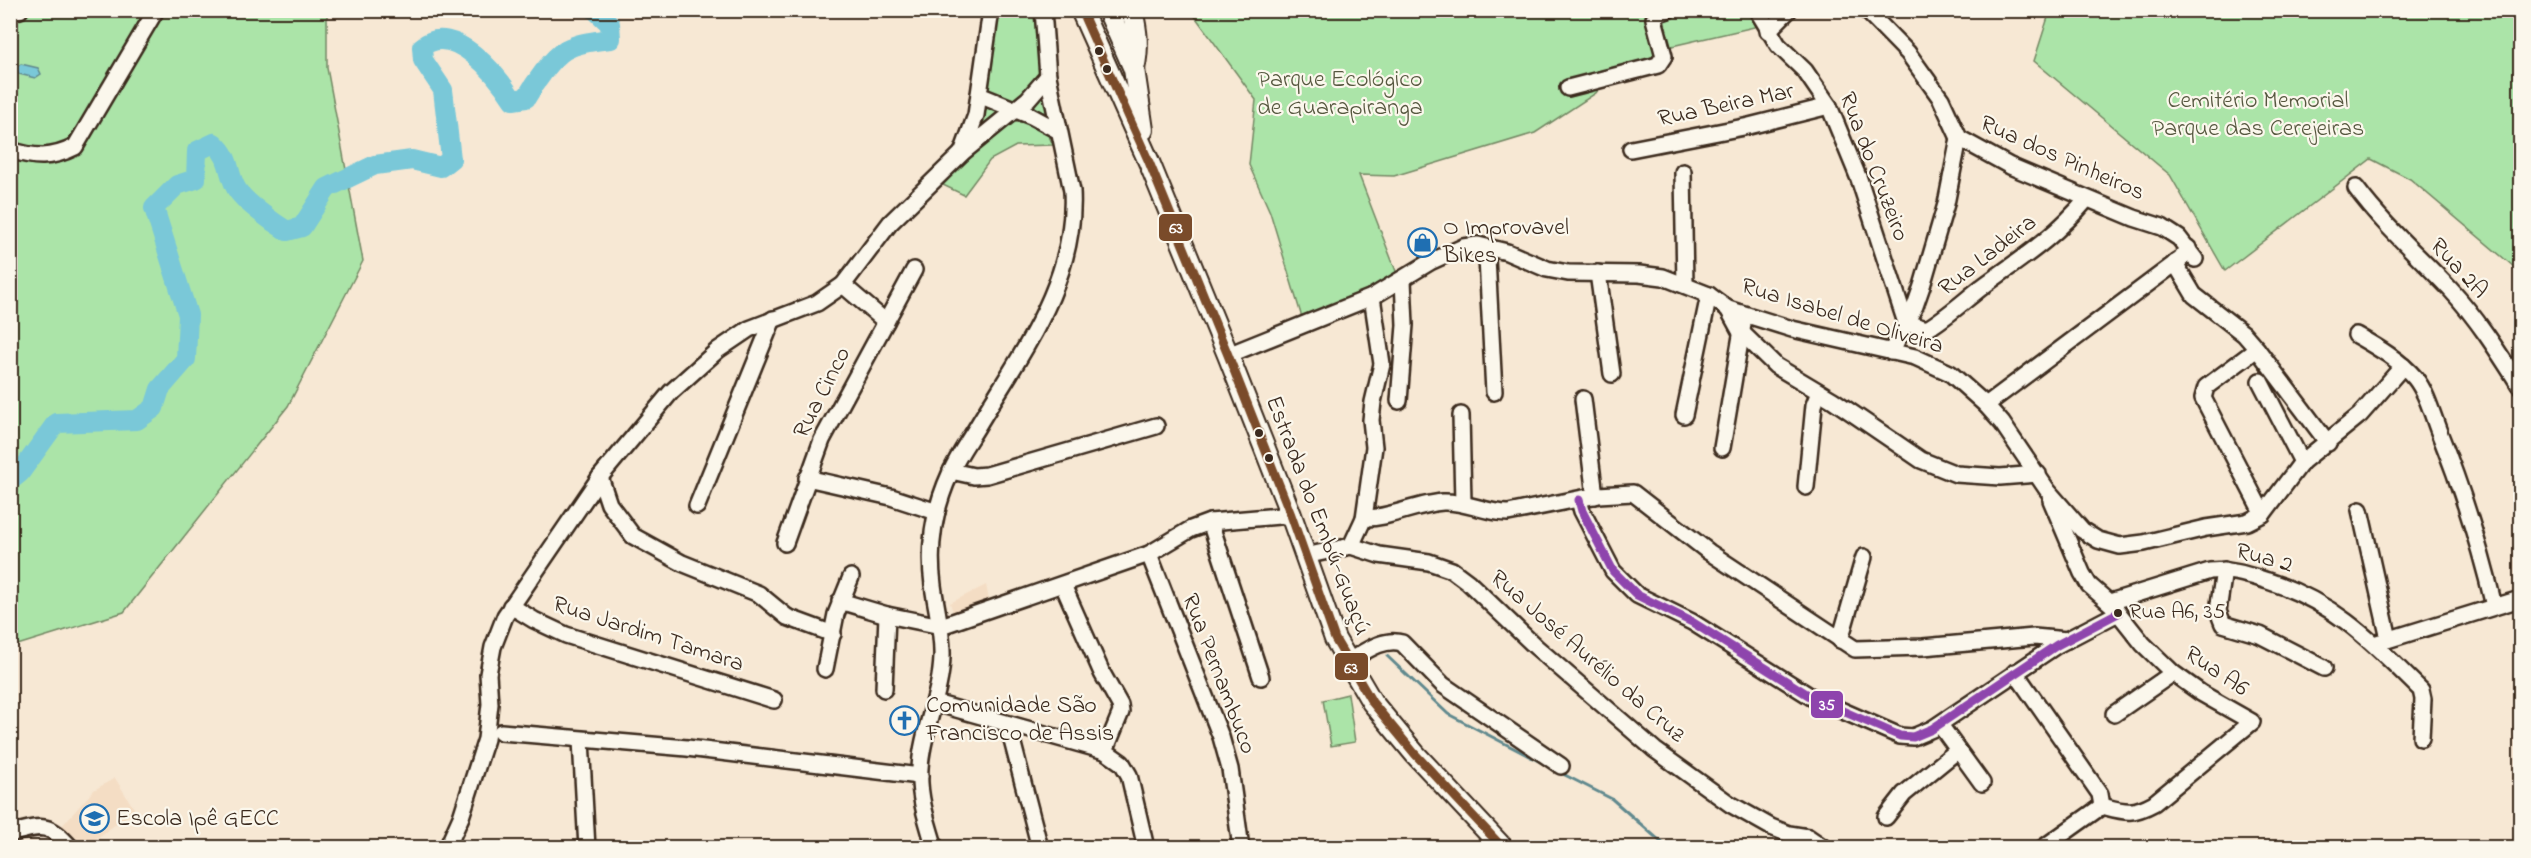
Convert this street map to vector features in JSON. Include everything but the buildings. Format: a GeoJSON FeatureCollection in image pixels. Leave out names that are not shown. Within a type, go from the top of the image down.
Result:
{"type":"FeatureCollection","features":[{"type":"Feature","properties":{"kind":"main road","name":"Estrada do Embú-Guaçú"},"geometry":{"type":"LineString","coordinates":[[1081,10],[1149,162],[1228,355],[1291,515],[1335,639],[1372,702],[1415,754],[1498,846]]}},
{"type":"Feature","properties":{"kind":"main road","name":"Estrada do Embú-Guaçú"},"geometry":{"type":"LineString","coordinates":[[1108,10],[1134,69],[1134,84],[1149,162]]}},
{"type":"Feature","properties":{"kind":"main road"},"geometry":{"type":"LineString","coordinates":[[1132,10],[1138,42],[1134,69]]}},
{"type":"Feature","properties":{"kind":"street"},"geometry":{"type":"LineString","coordinates":[[10,13],[20,10]]}},
{"type":"Feature","properties":{"kind":"street"},"geometry":{"type":"LineString","coordinates":[[10,150],[35,158],[63,153],[75,147],[156,10]]}},
{"type":"Feature","properties":{"kind":"street"},"geometry":{"type":"LineString","coordinates":[[962,153],[976,115],[991,10]]}},
{"type":"Feature","properties":{"kind":"street"},"geometry":{"type":"LineString","coordinates":[[935,848],[923,805],[920,776],[921,755],[941,674],[941,626],[932,564],[932,538],[937,513],[951,471],[1058,285],[1064,266],[1073,208],[1048,76],[1043,10]]}},
{"type":"Feature","properties":{"kind":"street"},"geometry":{"type":"LineString","coordinates":[[1568,88],[1658,65],[1664,56],[1654,19],[1659,13],[1668,10]]}},
{"type":"Feature","properties":{"kind":"street","name":"Rua do Cruzeiro"},"geometry":{"type":"LineString","coordinates":[[1757,10],[1768,32],[1804,71],[1829,106],[1855,170],[1906,323]]}},
{"type":"Feature","properties":{"kind":"street"},"geometry":{"type":"LineString","coordinates":[[1768,32],[1789,10]]}},
{"type":"Feature","properties":{"kind":"street","name":"Rua dos Pinheiros"},"geometry":{"type":"LineString","coordinates":[[1866,10],[1908,53],[1941,99],[1959,138],[2010,166],[2134,218],[2162,227],[2179,238],[2194,295],[2244,334],[2328,443]]}},
{"type":"Feature","properties":{"kind":"street"},"geometry":{"type":"LineString","coordinates":[[447,848],[461,817],[486,739],[490,704],[488,674],[493,647],[505,616],[600,477],[646,420],[690,373],[718,350],[749,329],[817,303],[843,285],[890,223],[962,153],[1016,110],[1048,76]]}},
{"type":"Feature","properties":{"kind":"street"},"geometry":{"type":"LineString","coordinates":[[980,95],[1058,130]]}},
{"type":"Feature","properties":{"kind":"street","name":"Rua Beira Mar"},"geometry":{"type":"LineString","coordinates":[[1631,149],[1749,126],[1829,106]]}},
{"type":"Feature","properties":{"kind":"street"},"geometry":{"type":"LineString","coordinates":[[1891,352],[1922,286],[1946,204],[1959,138]]}},
{"type":"Feature","properties":{"kind":"street"},"geometry":{"type":"LineString","coordinates":[[1683,172],[1685,285]]}},
{"type":"Feature","properties":{"kind":"street","name":"Rua 2A"},"geometry":{"type":"LineString","coordinates":[[2356,188],[2391,231],[2452,291],[2499,353],[2520,386]]}},
{"type":"Feature","properties":{"kind":"street","name":"Rua Ladeira"},"geometry":{"type":"LineString","coordinates":[[1906,323],[1927,329],[1945,318],[1983,286],[2043,244],[2087,199]]}},
{"type":"Feature","properties":{"kind":"street"},"geometry":{"type":"LineString","coordinates":[[1228,355],[1372,297],[1447,253],[1463,247],[1486,252],[1494,392]]}},
{"type":"Feature","properties":{"kind":"street","name":"Rua Isabel de Oliveira"},"geometry":{"type":"LineString","coordinates":[[1486,252],[1568,273],[1663,277],[1708,295],[1728,309],[1746,315],[1792,329],[1927,362],[1950,374],[1986,405],[2002,423],[2048,491],[2089,535],[2120,546],[2247,522],[2263,514]]}},
{"type":"Feature","properties":{"kind":"street"},"geometry":{"type":"LineString","coordinates":[[1986,405],[2185,257]]}},
{"type":"Feature","properties":{"kind":"street","name":"Rua Cinco"},"geometry":{"type":"LineString","coordinates":[[785,543],[822,441],[914,270]]}},
{"type":"Feature","properties":{"kind":"street"},"geometry":{"type":"LineString","coordinates":[[1598,273],[1611,374]]}},
{"type":"Feature","properties":{"kind":"street"},"geometry":{"type":"LineString","coordinates":[[1399,401],[1405,325],[1403,280]]}},
{"type":"Feature","properties":{"kind":"street"},"geometry":{"type":"LineString","coordinates":[[843,285],[886,322]]}},
{"type":"Feature","properties":{"kind":"street"},"geometry":{"type":"LineString","coordinates":[[1684,415],[1708,295]]}},
{"type":"Feature","properties":{"kind":"street"},"geometry":{"type":"LineString","coordinates":[[1351,546],[1364,518],[1374,447],[1371,420],[1373,402],[1382,364],[1372,297]]}},
{"type":"Feature","properties":{"kind":"street"},"geometry":{"type":"LineString","coordinates":[[1728,309],[1740,331],[1776,366],[1921,460],[1939,469],[1965,475],[2000,477],[2038,474]]}},
{"type":"Feature","properties":{"kind":"street"},"geometry":{"type":"LineString","coordinates":[[1722,448],[1740,331],[1746,315]]}},
{"type":"Feature","properties":{"kind":"street"},"geometry":{"type":"LineString","coordinates":[[697,506],[773,319]]}},
{"type":"Feature","properties":{"kind":"street"},"geometry":{"type":"LineString","coordinates":[[2355,335],[2403,366],[2413,375],[2423,391],[2451,461],[2479,546],[2494,606]]}},
{"type":"Feature","properties":{"kind":"street"},"geometry":{"type":"LineString","coordinates":[[2257,349],[2206,387],[2203,398],[2263,514],[2302,462],[2360,415],[2403,366]]}},
{"type":"Feature","properties":{"kind":"street"},"geometry":{"type":"LineString","coordinates":[[2260,381],[2302,462]]}},
{"type":"Feature","properties":{"kind":"street"},"geometry":{"type":"LineString","coordinates":[[1806,487],[1814,405],[1819,392]]}},
{"type":"Feature","properties":{"kind":"street"},"geometry":{"type":"LineString","coordinates":[[1582,399],[1595,496]]}},
{"type":"Feature","properties":{"kind":"street"},"geometry":{"type":"LineString","coordinates":[[1461,415],[1463,503]]}},
{"type":"Feature","properties":{"kind":"street"},"geometry":{"type":"LineString","coordinates":[[951,471],[974,476],[987,475],[1156,426]]}},
{"type":"Feature","properties":{"kind":"street"},"geometry":{"type":"LineString","coordinates":[[600,477],[609,504],[633,536],[682,563],[759,594],[787,617],[833,633]]}},
{"type":"Feature","properties":{"kind":"street"},"geometry":{"type":"LineString","coordinates":[[807,478],[891,498],[937,513]]}},
{"type":"Feature","properties":{"kind":"street"},"geometry":{"type":"LineString","coordinates":[[2048,491],[2082,573],[2095,590],[2114,608]]}},
{"type":"Feature","properties":{"kind":"street"},"geometry":{"type":"LineString","coordinates":[[1364,518],[1379,517],[1431,504],[1463,503],[1494,513],[1508,513],[1595,496],[1637,495],[1709,552],[1855,649],[1876,650],[2034,637],[2067,640]]}},
{"type":"Feature","properties":{"kind":"street","name":"Rua 2"},"geometry":{"type":"LineString","coordinates":[[1579,500],[1582,511],[1613,571],[1637,595],[1692,622],[1813,698],[1900,736],[1918,736],[1940,725],[2015,672],[2114,608],[2196,574],[2224,570],[2244,573],[2295,590],[2332,610],[2374,644],[2421,690],[2423,699],[2421,738]]}},
{"type":"Feature","properties":{"kind":"street"},"geometry":{"type":"LineString","coordinates":[[2360,510],[2389,639]]}},
{"type":"Feature","properties":{"kind":"street"},"geometry":{"type":"LineString","coordinates":[[840,601],[887,615],[941,626],[1149,554],[1191,529],[1210,522],[1291,515]]}},
{"type":"Feature","properties":{"kind":"street"},"geometry":{"type":"LineString","coordinates":[[1210,522],[1261,677]]}},
{"type":"Feature","properties":{"kind":"street","name":"Rua José Aurélio da Cruz"},"geometry":{"type":"LineString","coordinates":[[1305,556],[1351,546],[1379,555],[1429,562],[1452,570],[1468,582],[1536,647],[1655,750],[1730,804],[1771,827],[1789,834],[1808,837],[1824,848]]}},
{"type":"Feature","properties":{"kind":"street","name":"Rua Pernambuco"},"geometry":{"type":"LineString","coordinates":[[1149,554],[1221,737],[1230,769],[1241,848]]}},
{"type":"Feature","properties":{"kind":"street"},"geometry":{"type":"LineString","coordinates":[[1840,640],[1864,557]]}},
{"type":"Feature","properties":{"kind":"street"},"geometry":{"type":"LineString","coordinates":[[2224,570],[2218,611],[2223,624],[2260,635],[2324,668]]}},
{"type":"Feature","properties":{"kind":"street"},"geometry":{"type":"LineString","coordinates":[[825,669],[840,601],[851,577]]}},
{"type":"Feature","properties":{"kind":"street"},"geometry":{"type":"LineString","coordinates":[[1063,585],[1102,673],[1120,705],[1121,712],[1105,751]]}},
{"type":"Feature","properties":{"kind":"street"},"geometry":{"type":"LineString","coordinates":[[2374,644],[2520,599]]}},
{"type":"Feature","properties":{"kind":"street","name":"Rua Jardim Tamara"},"geometry":{"type":"LineString","coordinates":[[511,606],[566,635],[774,700]]}},
{"type":"Feature","properties":{"kind":"street","name":"Rua A6"},"geometry":{"type":"LineString","coordinates":[[2102,806],[2125,812],[2138,812],[2154,803],[2252,722],[2201,693],[2173,673],[2143,644],[2114,608]]}},
{"type":"Feature","properties":{"kind":"street"},"geometry":{"type":"LineString","coordinates":[[884,689],[887,615]]}},
{"type":"Feature","properties":{"kind":"street"},"geometry":{"type":"LineString","coordinates":[[1347,662],[1366,651],[1394,641],[1402,643],[1443,685],[1561,766]]}},
{"type":"Feature","properties":{"kind":"street"},"geometry":{"type":"LineString","coordinates":[[2015,672],[2100,794],[2102,806],[2043,848]]}},
{"type":"Feature","properties":{"kind":"street"},"geometry":{"type":"LineString","coordinates":[[2114,714],[2173,673]]}},
{"type":"Feature","properties":{"kind":"street"},"geometry":{"type":"LineString","coordinates":[[935,703],[1105,751],[1122,763],[1129,775],[1146,848]]}},
{"type":"Feature","properties":{"kind":"street"},"geometry":{"type":"LineString","coordinates":[[1008,725],[1040,848]]}},
{"type":"Feature","properties":{"kind":"street"},"geometry":{"type":"LineString","coordinates":[[1940,725],[1982,783]]}},
{"type":"Feature","properties":{"kind":"street"},"geometry":{"type":"LineString","coordinates":[[501,732],[687,748],[920,776]]}},
{"type":"Feature","properties":{"kind":"street"},"geometry":{"type":"LineString","coordinates":[[581,740],[587,848]]}},
{"type":"Feature","properties":{"kind":"street"},"geometry":{"type":"LineString","coordinates":[[1886,817],[1904,794],[1958,750]]}},
{"type":"Feature","properties":{"kind":"street"},"geometry":{"type":"LineString","coordinates":[[10,834],[38,826],[57,831],[71,848]]}},
{"type":"Feature","properties":{"kind":"shaded area"},"geometry":{"type":"Polygon","coordinates":[[[986,585],[989,600],[954,615],[950,603],[986,585]]]}},
{"type":"Feature","properties":{"kind":"shaded area","name":"Escola Ipê GECC"},"geometry":{"type":"Polygon","coordinates":[[[115,778],[135,810],[85,847],[76,847],[60,828],[94,790],[115,778]]]}},
{"type":"Feature","properties":{"kind":"green space","name":"Parque Ecológico de Guarapiranga"},"geometry":{"type":"Polygon","coordinates":[[[1758,10],[1763,25],[1672,46],[1604,82],[1596,93],[1535,133],[1394,176],[1359,175],[1399,279],[1303,321],[1270,212],[1249,165],[1256,100],[1191,11],[1758,10]]]}},
{"type":"Feature","properties":{"kind":"green space"},"geometry":{"type":"Polygon","coordinates":[[[11,11],[327,11],[327,68],[363,261],[288,406],[124,612],[11,647],[11,11]]]}},
{"type":"Feature","properties":{"kind":"green space"},"geometry":{"type":"Polygon","coordinates":[[[991,11],[1041,11],[1047,73],[1015,109],[980,95],[991,11]]]}},
{"type":"Feature","properties":{"kind":"green space","name":"Cemitério Memorial Parque das Cerejeiras"},"geometry":{"type":"Polygon","coordinates":[[[2050,11],[2520,11],[2520,272],[2410,179],[2371,159],[2225,271],[2170,175],[2034,61],[2050,11]]]}},
{"type":"Feature","properties":{"kind":"green space"},"geometry":{"type":"Polygon","coordinates":[[[1045,89],[1049,118],[1025,107],[1045,89]]]}},
{"type":"Feature","properties":{"kind":"green space"},"geometry":{"type":"Polygon","coordinates":[[[984,104],[1005,111],[981,135],[984,104]]]}},
{"type":"Feature","properties":{"kind":"green space"},"geometry":{"type":"Polygon","coordinates":[[[1015,122],[1034,124],[1043,129],[1053,145],[1016,146],[990,160],[964,195],[943,185],[993,132],[1015,122]]]}},
{"type":"Feature","properties":{"kind":"green space"},"geometry":{"type":"Polygon","coordinates":[[[1348,694],[1355,742],[1331,746],[1323,700],[1348,694]]]}},
{"type":"Feature","properties":{"kind":"water"},"geometry":{"type":"Polygon","coordinates":[[[21,64],[38,68],[41,74],[35,78],[19,74],[15,68],[21,64]]]}},
{"type":"Feature","properties":{"kind":"waterway"},"geometry":{"type":"LineString","coordinates":[[10,481],[20,473],[56,423],[137,420],[154,408],[160,389],[186,359],[188,315],[154,208],[177,185],[196,179],[197,151],[214,143],[226,159],[233,182],[245,199],[287,231],[302,227],[327,188],[375,165],[412,160],[441,167],[451,159],[443,90],[423,60],[422,47],[434,41],[447,41],[460,46],[486,66],[513,100],[526,98],[549,65],[565,50],[582,44],[611,39],[610,24],[595,10]]}},
{"type":"Feature","properties":{"kind":"waterway"},"geometry":{"type":"LineString","coordinates":[[1387,656],[1448,714],[1550,767]]}},
{"type":"Feature","properties":{"kind":"waterway"},"geometry":{"type":"LineString","coordinates":[[1559,772],[1612,799],[1668,848]]}},
{"type":"Feature","properties":{"kind":"transit line","name":"63"},"geometry":{"type":"LineString","coordinates":[[1081,10],[1149,162],[1228,355],[1291,515],[1335,639],[1372,702],[1415,754],[1503,848]]}},
{"type":"Feature","properties":{"kind":"transit line","name":"35"},"geometry":{"type":"LineString","coordinates":[[1579,500],[1582,511],[1613,571],[1637,595],[1692,622],[1813,698],[1900,736],[1913,737],[1932,729],[2057,645],[2118,613]]}},
{"type":"Feature","properties":{"kind":"place","name":"O Improvavel Bikes"},"geometry":{"type":"Point","coordinates":[1422,242]}},
{"type":"Feature","properties":{"kind":"place","name":"Rua A6, 35"},"geometry":{"type":"Point","coordinates":[2118,613]}},
{"type":"Feature","properties":{"kind":"place","name":"Comunidade São Francisco de Assis"},"geometry":{"type":"Point","coordinates":[905,720]}},
{"type":"Feature","properties":{"kind":"place","name":"Escola Ipê GECC"},"geometry":{"type":"Point","coordinates":[95,819]}}]}
